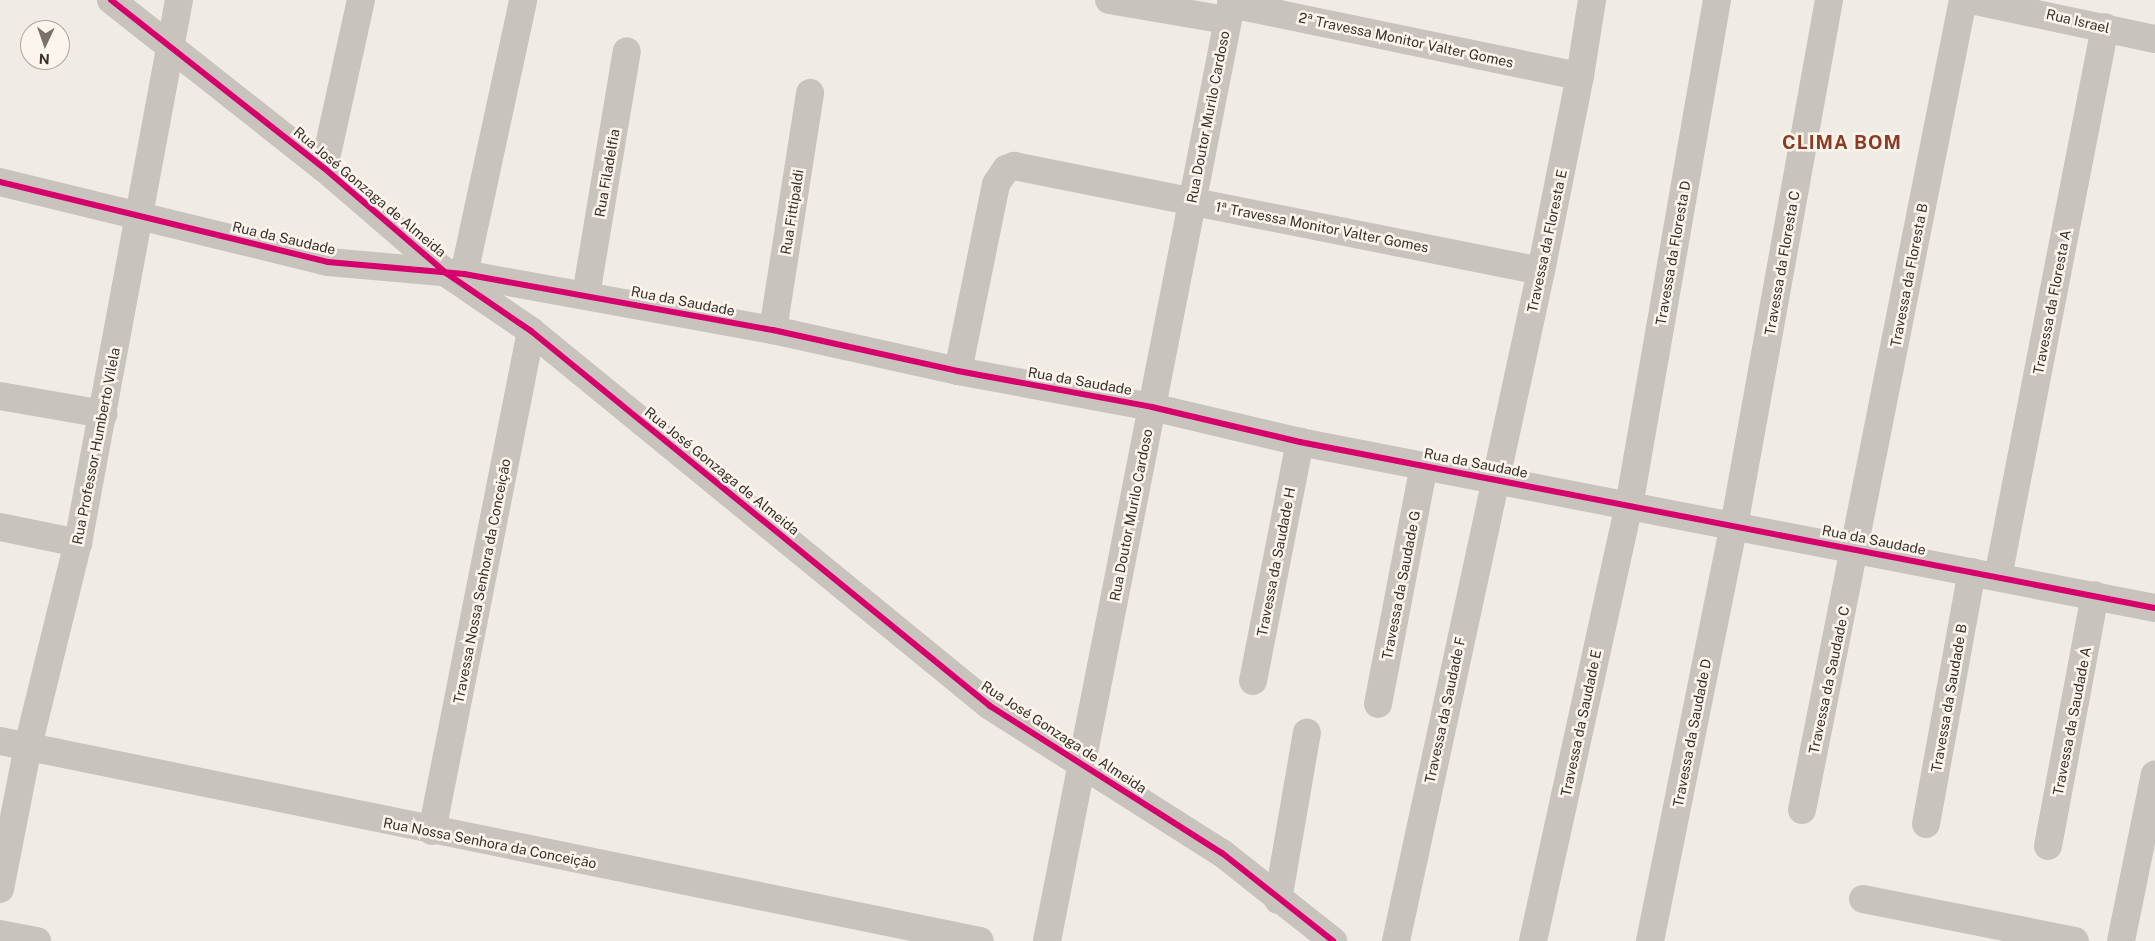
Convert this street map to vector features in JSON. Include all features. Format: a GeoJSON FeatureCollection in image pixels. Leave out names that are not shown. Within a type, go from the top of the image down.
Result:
{"type":"FeatureCollection","features":[{"type":"Feature","properties":{"kind":"street","name":"Rua José Gonzaga de Almeida"},"geometry":{"type":"LineString","coordinates":[[111,0],[531,331],[990,706],[1081,766],[1280,888],[1333,941]]}},
{"type":"Feature","properties":{"kind":"street","name":"Rua Professor Humberto Vilela"},"geometry":{"type":"LineString","coordinates":[[0,889],[28,746],[78,542],[103,414],[137,216],[179,0]]}},
{"type":"Feature","properties":{"kind":"street"},"geometry":{"type":"LineString","coordinates":[[324,168],[361,0]]}},
{"type":"Feature","properties":{"kind":"street"},"geometry":{"type":"LineString","coordinates":[[455,273],[523,0]]}},
{"type":"Feature","properties":{"kind":"street","name":"2ª Travessa Monitor Valter Gomes"},"geometry":{"type":"LineString","coordinates":[[1109,0],[1230,8],[1580,76]]}},
{"type":"Feature","properties":{"kind":"street","name":"Travessa da Floresta E"},"geometry":{"type":"LineString","coordinates":[[1494,480],[1541,271],[1580,76],[1592,0]]}},
{"type":"Feature","properties":{"kind":"street","name":"Travessa da Floresta D"},"geometry":{"type":"LineString","coordinates":[[1628,506],[1717,0]]}},
{"type":"Feature","properties":{"kind":"street","name":"Travessa da Floresta C"},"geometry":{"type":"LineString","coordinates":[[1734,526],[1829,0]]}},
{"type":"Feature","properties":{"kind":"street","name":"Travessa da Floresta B"},"geometry":{"type":"LineString","coordinates":[[1855,549],[1963,0]]}},
{"type":"Feature","properties":{"kind":"street","name":"Rua Israel"},"geometry":{"type":"LineString","coordinates":[[1971,0],[2033,5],[2105,27],[2155,38]]}},
{"type":"Feature","properties":{"kind":"street","name":"Rua Doutor Murilo Cardoso"},"geometry":{"type":"LineString","coordinates":[[1047,941],[1230,8]]}},
{"type":"Feature","properties":{"kind":"street","name":"Travessa da Floresta A"},"geometry":{"type":"LineString","coordinates":[[1998,577],[2105,27]]}},
{"type":"Feature","properties":{"kind":"street","name":"Rua Filadelfia"},"geometry":{"type":"LineString","coordinates":[[586,295],[628,51]]}},
{"type":"Feature","properties":{"kind":"street","name":"Rua Fittipaldi"},"geometry":{"type":"LineString","coordinates":[[773,330],[810,93]]}},
{"type":"Feature","properties":{"kind":"street","name":"1ª Travessa Monitor Valter Gomes"},"geometry":{"type":"LineString","coordinates":[[958,371],[996,184],[1006,169],[1014,166],[1541,271]]}},
{"type":"Feature","properties":{"kind":"street","name":"Rua da Saudade"},"geometry":{"type":"LineString","coordinates":[[0,182],[328,262],[455,273],[773,330],[958,371],[1152,407],[1300,442],[2155,608]]}},
{"type":"Feature","properties":{"kind":"street","name":"Travessa Nossa Senhora da Conceição"},"geometry":{"type":"LineString","coordinates":[[432,831],[531,331]]}},
{"type":"Feature","properties":{"kind":"street"},"geometry":{"type":"LineString","coordinates":[[0,396],[103,414]]}},
{"type":"Feature","properties":{"kind":"street","name":"Travessa da Saudade H"},"geometry":{"type":"LineString","coordinates":[[1253,681],[1300,442]]}},
{"type":"Feature","properties":{"kind":"street","name":"Travessa da Saudade G"},"geometry":{"type":"LineString","coordinates":[[1378,704],[1424,466]]}},
{"type":"Feature","properties":{"kind":"street","name":"Travessa da Saudade F"},"geometry":{"type":"LineString","coordinates":[[1396,941],[1494,480]]}},
{"type":"Feature","properties":{"kind":"street","name":"Travessa da Saudade E"},"geometry":{"type":"LineString","coordinates":[[1533,941],[1628,506]]}},
{"type":"Feature","properties":{"kind":"street","name":"Travessa da Saudade D"},"geometry":{"type":"LineString","coordinates":[[1650,941],[1734,526]]}},
{"type":"Feature","properties":{"kind":"street"},"geometry":{"type":"LineString","coordinates":[[0,527],[78,542]]}},
{"type":"Feature","properties":{"kind":"street","name":"Travessa da Saudade C"},"geometry":{"type":"LineString","coordinates":[[1802,810],[1855,549]]}},
{"type":"Feature","properties":{"kind":"street","name":"Travessa da Saudade B"},"geometry":{"type":"LineString","coordinates":[[1926,824],[1972,572]]}},
{"type":"Feature","properties":{"kind":"street","name":"Travessa da Saudade A"},"geometry":{"type":"LineString","coordinates":[[2048,846],[2095,595]]}},
{"type":"Feature","properties":{"kind":"street"},"geometry":{"type":"LineString","coordinates":[[1280,888],[1307,732]]}},
{"type":"Feature","properties":{"kind":"street","name":"Rua Nossa Senhora da Conceição"},"geometry":{"type":"LineString","coordinates":[[0,741],[432,831],[980,941]]}},
{"type":"Feature","properties":{"kind":"street"},"geometry":{"type":"LineString","coordinates":[[2121,941],[2144,888],[2155,774]]}},
{"type":"Feature","properties":{"kind":"street"},"geometry":{"type":"LineString","coordinates":[[1863,899],[2075,941]]}},
{"type":"Feature","properties":{"kind":"cycle path"},"geometry":{"type":"LineString","coordinates":[[111,0],[324,168],[446,273],[531,331],[990,706],[1222,853],[1333,941]]}},
{"type":"Feature","properties":{"kind":"cycle path"},"geometry":{"type":"LineString","coordinates":[[0,182],[328,262],[464,274],[773,330],[958,371],[1152,407],[1300,442],[2155,608]]}},
{"type":"Feature","properties":{"kind":"district","name":"CLIMA BOM"},"geometry":{"type":"Point","coordinates":[1842,143]}}]}
